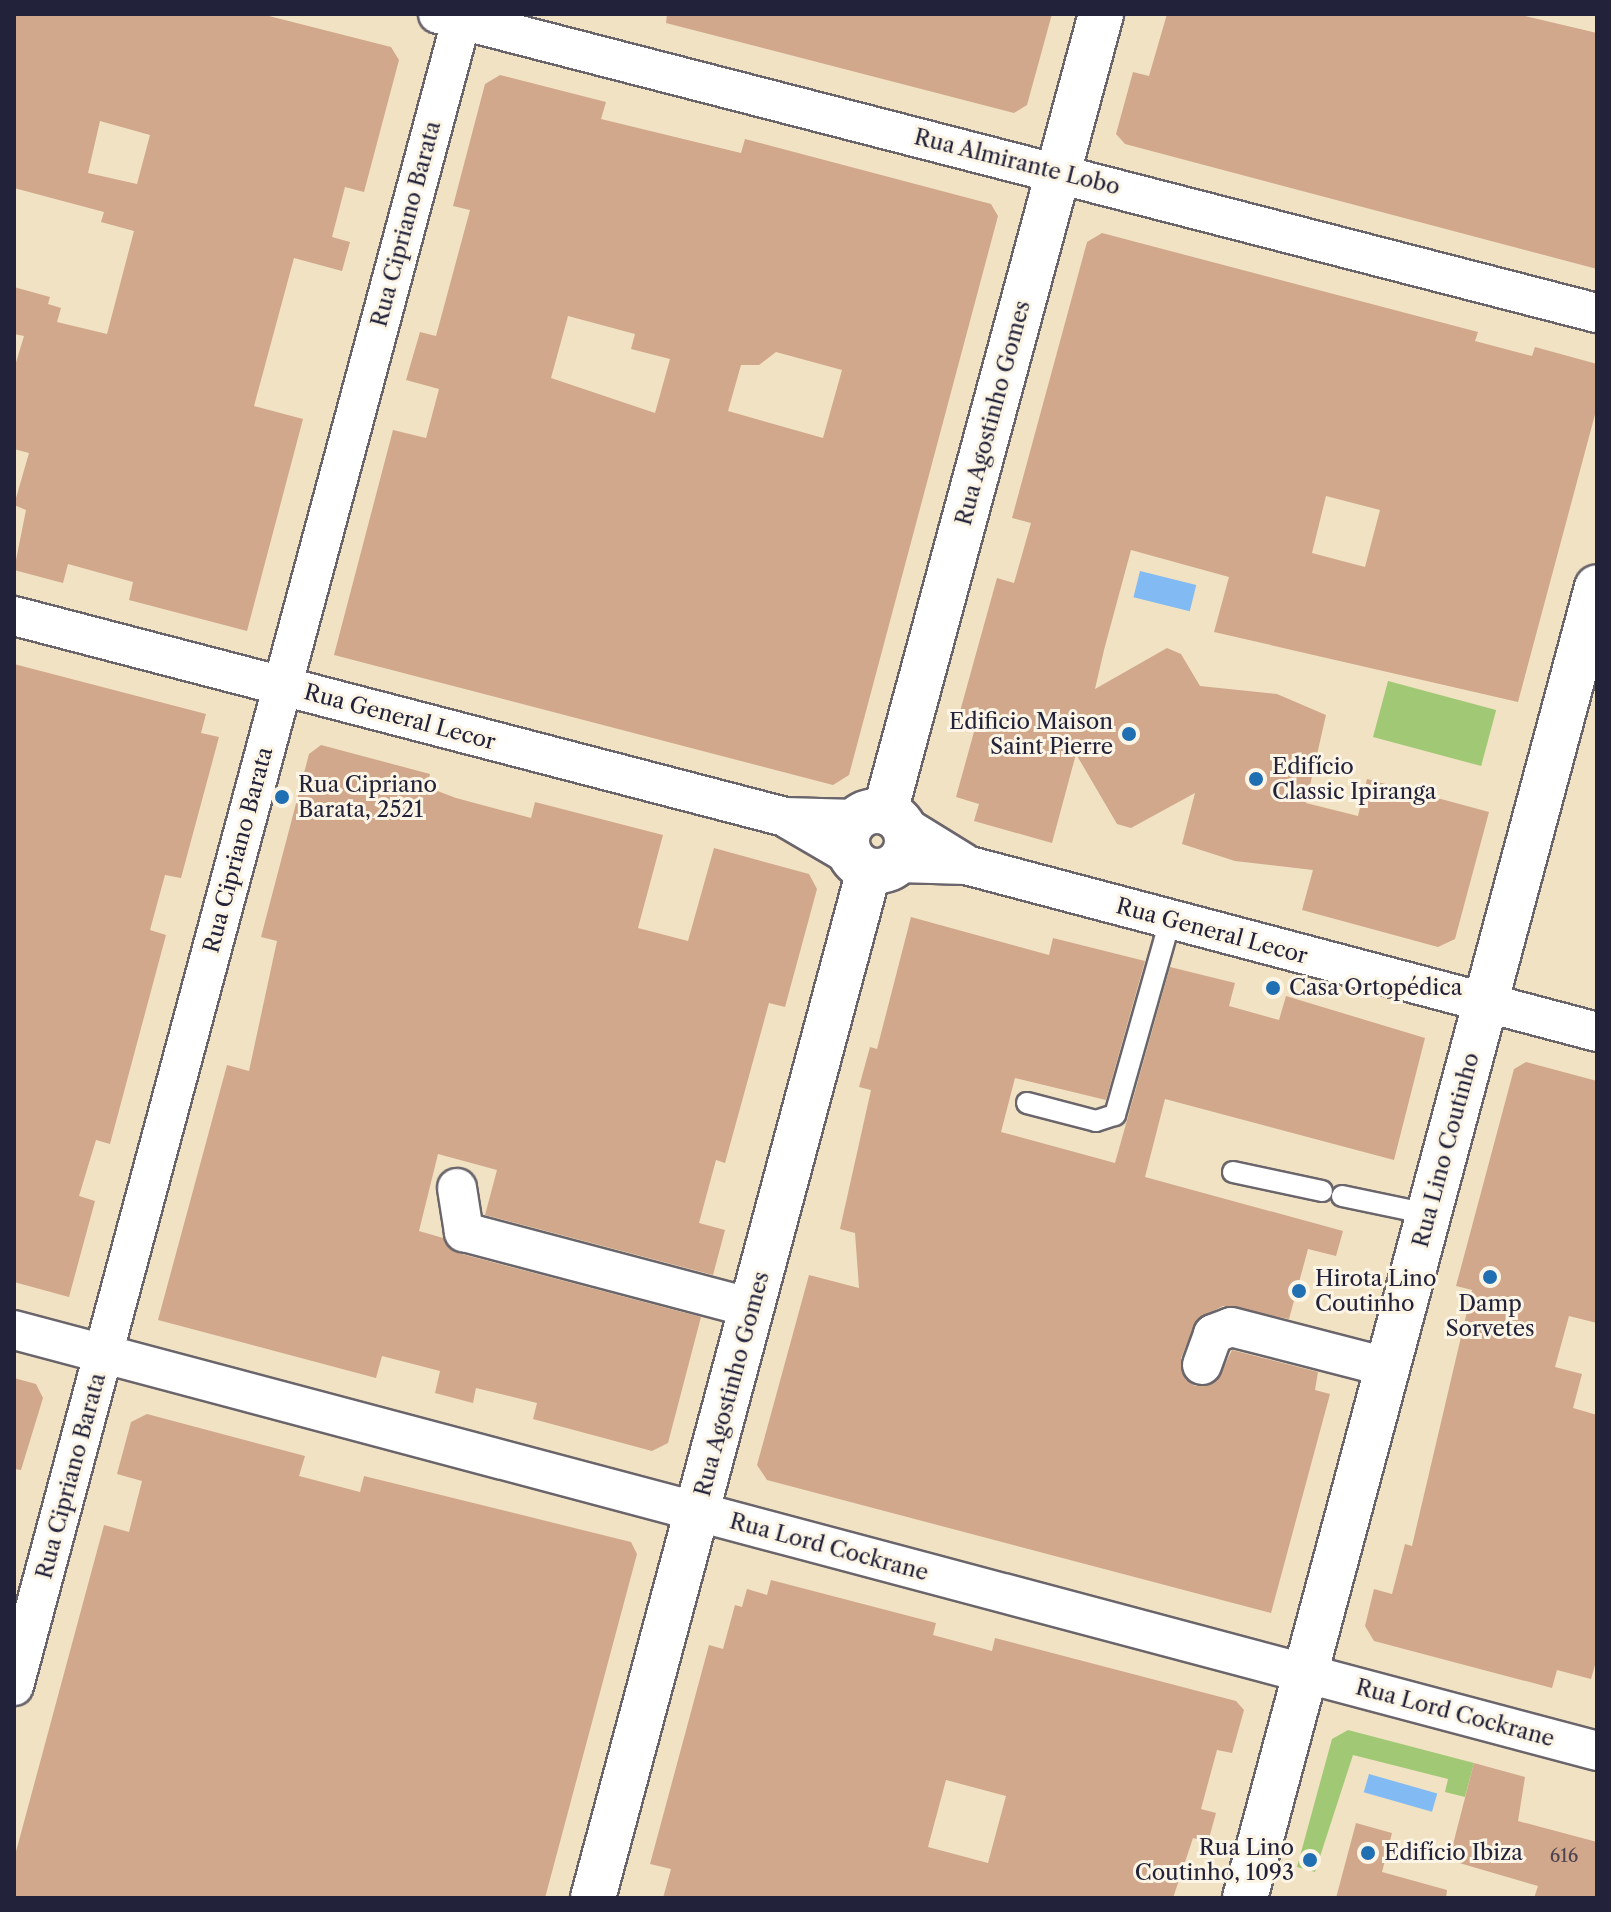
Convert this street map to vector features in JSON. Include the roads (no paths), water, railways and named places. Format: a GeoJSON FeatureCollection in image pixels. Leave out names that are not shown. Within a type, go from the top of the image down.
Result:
{"type":"FeatureCollection","features":[{"type":"Feature","properties":{"kind":"street","name":"Rua Agostinho Gomes"},"geometry":{"type":"LineString","coordinates":[[593,1898],[1101,14]]}},
{"type":"Feature","properties":{"kind":"street","name":"Rua Almirante Lobo"},"geometry":{"type":"LineString","coordinates":[[454,16],[1597,313]]}},
{"type":"Feature","properties":{"kind":"street","name":"Rua Cipriano Barata"},"geometry":{"type":"LineString","coordinates":[[14,1686],[20,1640],[103,1353],[282,686],[454,16]]}},
{"type":"Feature","properties":{"kind":"street","name":"Rua Lino Coutinho"},"geometry":{"type":"LineString","coordinates":[[1245,1898],[1597,587]]}},
{"type":"Feature","properties":{"kind":"street","name":"Rua General Lecor"},"geometry":{"type":"LineString","coordinates":[[14,616],[1597,1032]]}},
{"type":"Feature","properties":{"kind":"street"},"geometry":{"type":"LineString","coordinates":[[457,1188],[464,1232],[751,1308]]}},
{"type":"Feature","properties":{"kind":"street"},"geometry":{"type":"LineString","coordinates":[[1202,1365],[1213,1334],[1231,1327],[1387,1367]]}},
{"type":"Feature","properties":{"kind":"street","name":"Rua Lord Cockrane"},"geometry":{"type":"LineString","coordinates":[[14,1330],[1597,1751]]}},
{"type":"Feature","properties":{"kind":"lane"},"geometry":{"type":"LineString","coordinates":[[1027,1103],[1096,1121],[1115,1115],[1170,920]]}},
{"type":"Feature","properties":{"kind":"lane"},"geometry":{"type":"LineString","coordinates":[[1233,1172],[1322,1191]]}},
{"type":"Feature","properties":{"kind":"lane"},"geometry":{"type":"LineString","coordinates":[[1342,1196],[1428,1214]]}},
{"type":"Feature","properties":{"kind":"water"},"geometry":{"type":"Polygon","coordinates":[[[1140,571],[1196,585],[1190,611],[1133,597],[1140,571]]]}},
{"type":"Feature","properties":{"kind":"water"},"geometry":{"type":"Polygon","coordinates":[[[1369,1774],[1437,1794],[1432,1812],[1364,1792],[1369,1774]]]}},
{"type":"Feature","properties":{"kind":"place","name":"Edificio Maison Saint Pierre"},"geometry":{"type":"Point","coordinates":[1129,734]}},
{"type":"Feature","properties":{"kind":"place","name":"Edifício Classic Ipiranga"},"geometry":{"type":"Point","coordinates":[1256,779]}},
{"type":"Feature","properties":{"kind":"place","name":"Rua Cipriano Barata, 2521"},"geometry":{"type":"Point","coordinates":[282,797]}},
{"type":"Feature","properties":{"kind":"place","name":"Casa Ortopédica"},"geometry":{"type":"Point","coordinates":[1273,988]}},
{"type":"Feature","properties":{"kind":"place","name":"Damp Sorvetes"},"geometry":{"type":"Point","coordinates":[1490,1277]}},
{"type":"Feature","properties":{"kind":"place","name":"Hirota Lino Coutinho"},"geometry":{"type":"Point","coordinates":[1299,1291]}},
{"type":"Feature","properties":{"kind":"place","name":"Edifício Ibiza"},"geometry":{"type":"Point","coordinates":[1368,1853]}},
{"type":"Feature","properties":{"kind":"place","name":"Rua Lino Coutinho, 1093"},"geometry":{"type":"Point","coordinates":[1310,1860]}}]}
